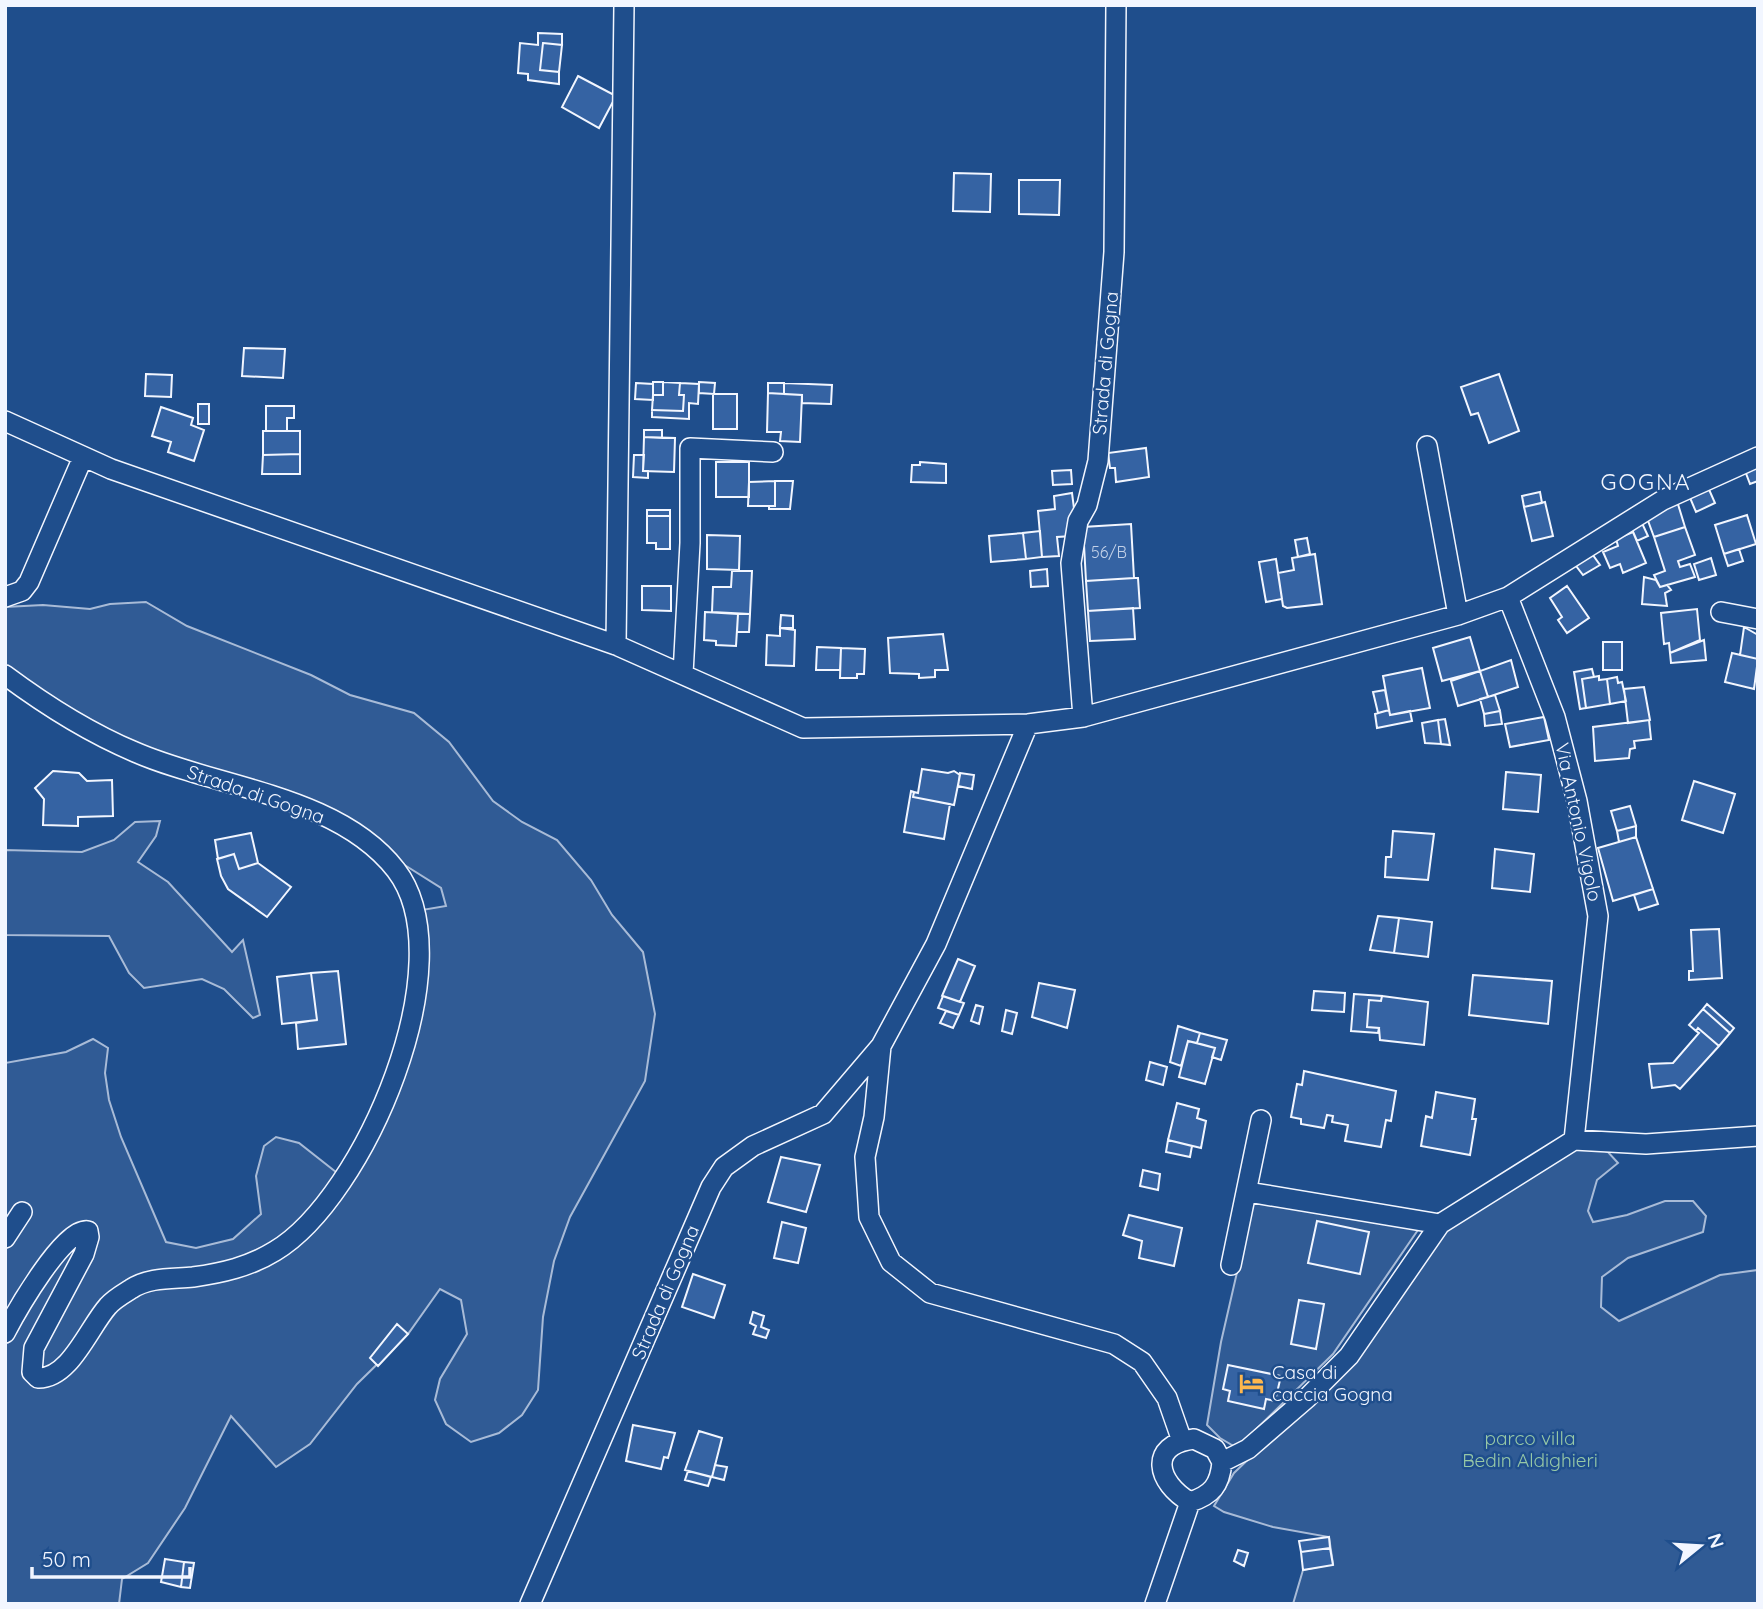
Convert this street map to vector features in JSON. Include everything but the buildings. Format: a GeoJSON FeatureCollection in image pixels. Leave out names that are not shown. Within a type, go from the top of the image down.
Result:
{"type":"FeatureCollection","features":[{"type":"Feature","properties":{"kind":"street"},"geometry":{"type":"LineString","coordinates":[[616,646],[624,5]]}},
{"type":"Feature","properties":{"kind":"street","name":"Strada di Gogna"},"geometry":{"type":"LineString","coordinates":[[1083,717],[1071,563],[1078,521],[1087,505],[1098,461],[1114,252],[1116,5]]}},
{"type":"Feature","properties":{"kind":"street"},"geometry":{"type":"LineString","coordinates":[[5,421],[83,457],[616,646],[803,728],[1028,724],[1083,717],[1458,615],[1508,597],[1663,500],[1758,457]]}},
{"type":"Feature","properties":{"kind":"street"},"geometry":{"type":"LineString","coordinates":[[1427,446],[1458,615]]}},
{"type":"Feature","properties":{"kind":"street"},"geometry":{"type":"LineString","coordinates":[[683,674],[690,544],[690,448],[773,452]]}},
{"type":"Feature","properties":{"kind":"street"},"geometry":{"type":"LineString","coordinates":[[5,597],[22,590],[29,582],[83,457]]}},
{"type":"Feature","properties":{"kind":"street","name":"Via Antonio Vigolo"},"geometry":{"type":"LineString","coordinates":[[1508,597],[1555,718],[1577,801],[1598,916],[1574,1140]]}},
{"type":"Feature","properties":{"kind":"street"},"geometry":{"type":"LineString","coordinates":[[1721,612],[1758,619]]}},
{"type":"Feature","properties":{"kind":"street","name":"Strada di Gogna"},"geometry":{"type":"LineString","coordinates":[[5,675],[28,692],[136,753],[274,797],[348,828],[370,843],[404,883],[418,929],[418,975],[412,1013],[380,1116],[367,1144],[325,1207],[296,1237],[275,1251],[237,1269],[141,1282],[110,1303],[62,1369],[38,1378],[32,1372],[34,1348],[84,1254],[89,1237],[88,1231],[81,1230],[69,1236],[57,1250],[5,1333]]}},
{"type":"Feature","properties":{"kind":"street","name":"Strada di Gogna"},"geometry":{"type":"LineString","coordinates":[[530,1604],[710,1187],[724,1167],[752,1146],[822,1114],[881,1046],[936,944],[1028,724]]}},
{"type":"Feature","properties":{"kind":"street","name":"Strada di Gogna"},"geometry":{"type":"LineString","coordinates":[[109,752],[131,758],[136,753]]}},
{"type":"Feature","properties":{"kind":"street","name":"Strada di Gogna"},"geometry":{"type":"LineString","coordinates":[[881,1046],[874,1117],[865,1157],[869,1217],[891,1262],[930,1293],[1114,1344],[1142,1362],[1167,1398],[1182,1441]]}},
{"type":"Feature","properties":{"kind":"street"},"geometry":{"type":"LineString","coordinates":[[1231,1265],[1261,1120]]}},
{"type":"Feature","properties":{"kind":"street"},"geometry":{"type":"LineString","coordinates":[[1222,1462],[1248,1449],[1307,1398],[1349,1356],[1440,1224],[1574,1140],[1646,1144],[1758,1136]]}},
{"type":"Feature","properties":{"kind":"street"},"geometry":{"type":"LineString","coordinates":[[1248,1192],[1440,1224]]}},
{"type":"Feature","properties":{"kind":"street"},"geometry":{"type":"LineString","coordinates":[[5,1238],[22,1212]]}},
{"type":"Feature","properties":{"kind":"street"},"geometry":{"type":"LineString","coordinates":[[1194,1439],[1204,1443],[1214,1449],[1222,1462],[1216,1487],[1206,1497],[1190,1502],[1174,1493],[1164,1480],[1162,1463],[1170,1448],[1182,1441],[1194,1439]]}},
{"type":"Feature","properties":{"kind":"street"},"geometry":{"type":"LineString","coordinates":[[1155,1604],[1190,1502]]}},
{"type":"Feature","properties":{"kind":"shaded area"},"geometry":{"type":"Polygon","coordinates":[[[146,602],[187,626],[311,675],[350,695],[414,713],[449,742],[493,801],[522,822],[557,840],[591,880],[612,915],[643,952],[655,1014],[645,1081],[570,1217],[554,1261],[543,1317],[538,1390],[522,1415],[499,1433],[471,1442],[446,1424],[435,1400],[440,1379],[467,1334],[461,1300],[440,1289],[408,1334],[357,1384],[310,1444],[276,1467],[231,1416],[185,1508],[148,1563],[122,1579],[119,1604],[5,1604],[5,1063],[66,1052],[93,1039],[108,1048],[105,1073],[109,1100],[121,1137],[166,1242],[196,1248],[233,1239],[261,1214],[256,1176],[264,1146],[276,1137],[299,1143],[341,1176],[416,1015],[410,912],[446,906],[441,888],[347,833],[123,744],[5,667],[5,607],[43,605],[90,609],[110,604],[146,602]]]}},
{"type":"Feature","properties":{"kind":"shaded area"},"geometry":{"type":"Polygon","coordinates":[[[160,821],[156,836],[138,862],[168,882],[232,952],[243,940],[260,1015],[253,1018],[224,989],[202,979],[144,988],[129,973],[109,936],[5,935],[5,850],[82,852],[114,840],[135,822],[160,821]]]}},
{"type":"Feature","properties":{"kind":"shaded area","name":"parco villa Bedin Aldighieri"},"geometry":{"type":"Polygon","coordinates":[[[1574,1140],[1608,1152],[1618,1163],[1597,1180],[1588,1211],[1593,1222],[1627,1215],[1665,1201],[1693,1201],[1706,1216],[1703,1232],[1628,1258],[1602,1277],[1601,1307],[1619,1321],[1720,1275],[1758,1270],[1758,1604],[1293,1604],[1303,1570],[1333,1564],[1329,1537],[1273,1527],[1224,1512],[1214,1506],[1234,1473],[1350,1362],[1461,1208],[1574,1140]]]}},
{"type":"Feature","properties":{"kind":"shaded area"},"geometry":{"type":"Polygon","coordinates":[[[1255,1194],[1420,1227],[1333,1354],[1237,1448],[1220,1438],[1207,1425],[1221,1342],[1255,1194]]]}},
{"type":"Feature","properties":{"kind":"place","name":"Casa di caccia Gogna"},"geometry":{"type":"Point","coordinates":[1252,1383]}},
{"type":"Feature","properties":{"kind":"district","name":"GOGNA"},"geometry":{"type":"Point","coordinates":[1646,482]}}]}
